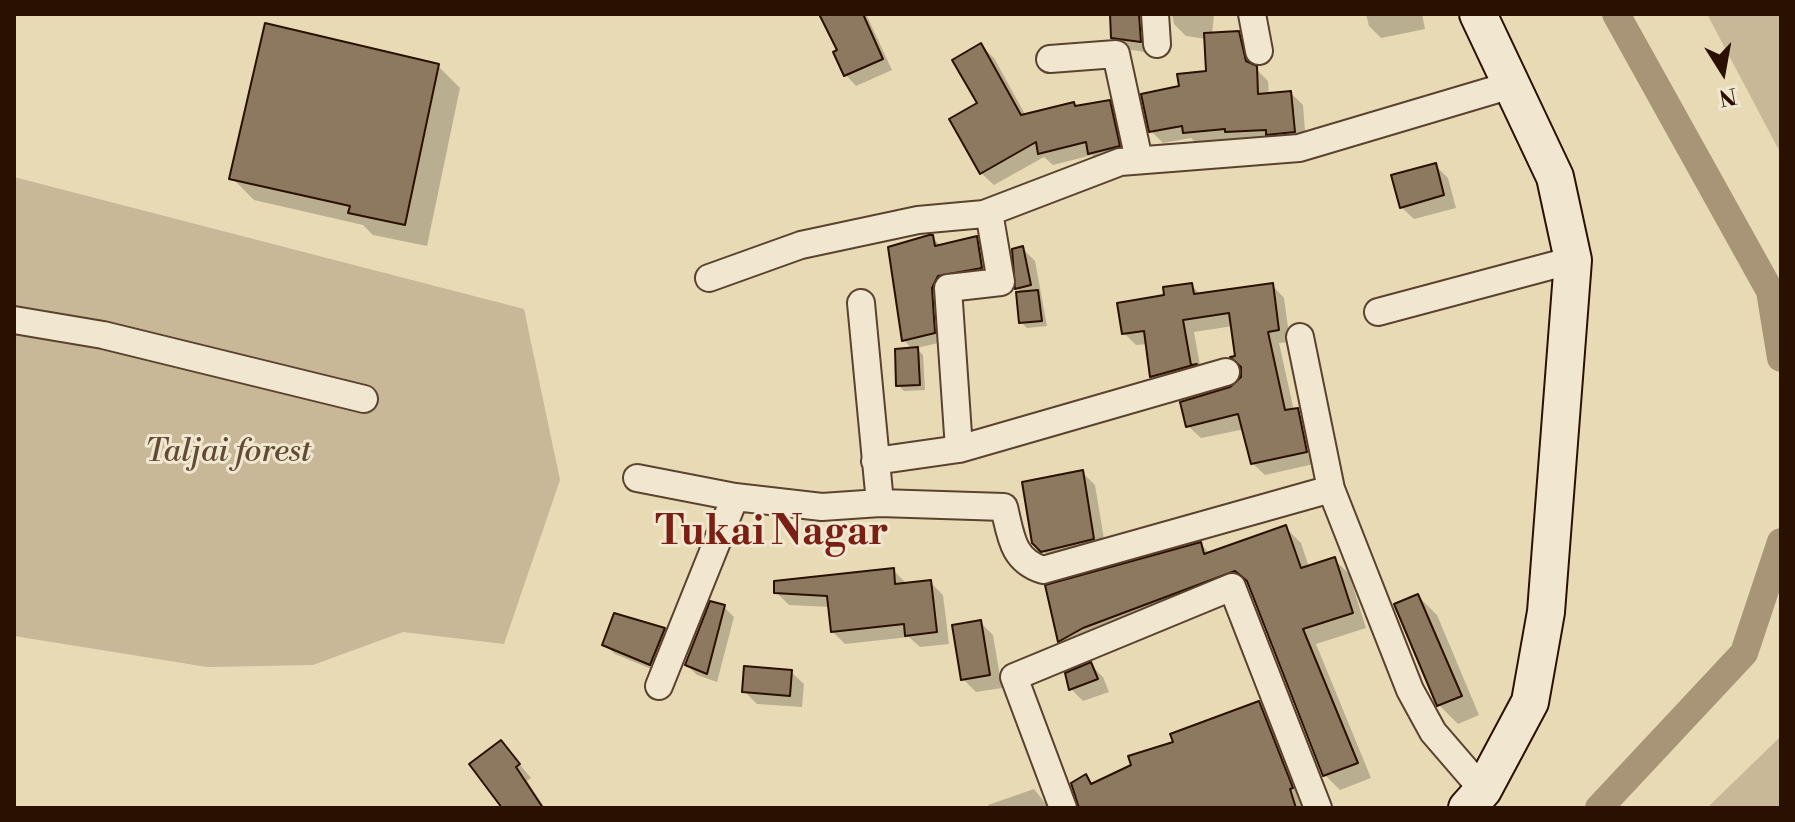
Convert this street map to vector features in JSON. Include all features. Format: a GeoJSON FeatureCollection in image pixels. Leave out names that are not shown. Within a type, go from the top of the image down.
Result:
{"type":"FeatureCollection","features":[{"type":"Feature","properties":{"kind":"street"},"geometry":{"type":"LineString","coordinates":[[1155,14],[1157,44]]}},
{"type":"Feature","properties":{"kind":"street"},"geometry":{"type":"LineString","coordinates":[[1252,14],[1259,51]]}},
{"type":"Feature","properties":{"kind":"street"},"geometry":{"type":"LineString","coordinates":[[1300,337],[1331,489],[1410,690],[1475,799],[1530,702],[1546,612],[1573,260],[1555,177],[1478,14]]}},
{"type":"Feature","properties":{"kind":"street"},"geometry":{"type":"LineString","coordinates":[[1050,59],[1116,54],[1139,160]]}},
{"type":"Feature","properties":{"kind":"street"},"geometry":{"type":"LineString","coordinates":[[709,278],[801,245],[918,220],[989,212],[1120,162],[1299,148],[1511,85]]}},
{"type":"Feature","properties":{"kind":"street"},"geometry":{"type":"LineString","coordinates":[[959,449],[948,288],[1001,282],[989,212]]}},
{"type":"Feature","properties":{"kind":"street"},"geometry":{"type":"LineString","coordinates":[[1378,312],[1573,260]]}},
{"type":"Feature","properties":{"kind":"street"},"geometry":{"type":"LineString","coordinates":[[861,303],[880,503]]}},
{"type":"Feature","properties":{"kind":"street"},"geometry":{"type":"LineString","coordinates":[[14,320],[103,335],[364,399]]}},
{"type":"Feature","properties":{"kind":"street"},"geometry":{"type":"LineString","coordinates":[[875,461],[959,449],[1226,372]]}},
{"type":"Feature","properties":{"kind":"street"},"geometry":{"type":"LineString","coordinates":[[637,478],[735,497],[822,507],[880,503],[1004,507],[1015,552],[1028,565],[1043,570],[1331,489]]}},
{"type":"Feature","properties":{"kind":"street"},"geometry":{"type":"LineString","coordinates":[[659,686],[735,497]]}},
{"type":"Feature","properties":{"kind":"street"},"geometry":{"type":"LineString","coordinates":[[1063,808],[1014,677],[1232,587],[1318,808]]}},
{"type":"Feature","properties":{"kind":"green space"},"geometry":{"type":"Polygon","coordinates":[[[1707,14],[1781,14],[1781,154],[1707,14]]]}},
{"type":"Feature","properties":{"kind":"green space","name":"Taljai forest"},"geometry":{"type":"Polygon","coordinates":[[[14,177],[524,309],[560,480],[504,644],[403,632],[313,665],[207,667],[14,636],[14,177]]]}},
{"type":"Feature","properties":{"kind":"green space"},"geometry":{"type":"Polygon","coordinates":[[[1781,736],[1781,808],[1707,808],[1781,736]]]}},
{"type":"Feature","properties":{"kind":"building"},"geometry":{"type":"Polygon","coordinates":[[[819,14],[863,14],[883,59],[844,76],[833,52],[837,50],[819,14]]]}},
{"type":"Feature","properties":{"kind":"building"},"geometry":{"type":"Polygon","coordinates":[[[1110,14],[1139,14],[1141,42],[1111,38],[1110,14]]]}},
{"type":"Feature","properties":{"kind":"building"},"geometry":{"type":"Polygon","coordinates":[[[265,23],[439,64],[405,225],[348,213],[350,206],[229,179],[265,23]]]}},
{"type":"Feature","properties":{"kind":"building"},"geometry":{"type":"Polygon","coordinates":[[[1239,31],[1246,61],[1257,66],[1258,94],[1291,91],[1295,132],[1266,135],[1266,130],[1225,132],[1225,129],[1183,133],[1182,126],[1149,132],[1141,94],[1179,86],[1177,74],[1206,71],[1204,33],[1239,31]]]}},
{"type":"Feature","properties":{"kind":"building"},"geometry":{"type":"Polygon","coordinates":[[[981,43],[1021,115],[1074,102],[1075,106],[1110,100],[1120,146],[1088,154],[1086,142],[1038,154],[1036,142],[980,174],[949,119],[977,103],[952,60],[981,43]]]}},
{"type":"Feature","properties":{"kind":"building"},"geometry":{"type":"Polygon","coordinates":[[[1436,163],[1444,195],[1400,208],[1391,175],[1436,163]]]}},
{"type":"Feature","properties":{"kind":"building"},"geometry":{"type":"Polygon","coordinates":[[[933,235],[935,246],[977,236],[982,268],[938,276],[932,288],[935,333],[902,341],[888,247],[933,235]]]}},
{"type":"Feature","properties":{"kind":"building"},"geometry":{"type":"Polygon","coordinates":[[[1023,246],[1031,285],[1015,289],[1012,249],[1023,246]]]}},
{"type":"Feature","properties":{"kind":"building"},"geometry":{"type":"Polygon","coordinates":[[[1192,283],[1194,294],[1273,283],[1279,330],[1268,332],[1285,410],[1298,408],[1307,452],[1251,464],[1238,414],[1186,427],[1180,402],[1230,387],[1241,377],[1241,367],[1230,357],[1235,356],[1229,313],[1183,320],[1191,365],[1197,364],[1150,377],[1144,331],[1122,334],[1117,303],[1164,295],[1163,287],[1192,283]]]}},
{"type":"Feature","properties":{"kind":"building"},"geometry":{"type":"Polygon","coordinates":[[[1038,290],[1042,321],[1019,323],[1016,292],[1038,290]]]}},
{"type":"Feature","properties":{"kind":"building"},"geometry":{"type":"Polygon","coordinates":[[[918,347],[920,385],[896,386],[895,349],[918,347]]]}},
{"type":"Feature","properties":{"kind":"building"},"geometry":{"type":"Polygon","coordinates":[[[1083,470],[1094,539],[1041,552],[1032,543],[1022,482],[1083,470]]]}},
{"type":"Feature","properties":{"kind":"building"},"geometry":{"type":"Polygon","coordinates":[[[1286,525],[1301,568],[1335,557],[1353,613],[1303,629],[1358,763],[1323,776],[1247,581],[1235,571],[1083,628],[1058,642],[1045,585],[1201,542],[1204,554],[1286,525]]]}},
{"type":"Feature","properties":{"kind":"building"},"geometry":{"type":"Polygon","coordinates":[[[894,568],[895,584],[931,580],[937,632],[905,636],[904,624],[831,632],[827,596],[774,593],[774,581],[894,568]]]}},
{"type":"Feature","properties":{"kind":"building"},"geometry":{"type":"Polygon","coordinates":[[[1418,594],[1462,696],[1437,706],[1394,604],[1418,594]]]}},
{"type":"Feature","properties":{"kind":"building"},"geometry":{"type":"Polygon","coordinates":[[[710,601],[725,605],[707,674],[685,665],[710,601]]]}},
{"type":"Feature","properties":{"kind":"building"},"geometry":{"type":"Polygon","coordinates":[[[614,613],[665,628],[650,665],[602,645],[614,613]]]}},
{"type":"Feature","properties":{"kind":"building"},"geometry":{"type":"Polygon","coordinates":[[[981,620],[990,675],[961,680],[952,625],[981,620]]]}},
{"type":"Feature","properties":{"kind":"building"},"geometry":{"type":"Polygon","coordinates":[[[1091,662],[1098,679],[1069,690],[1065,673],[1091,662]]]}},
{"type":"Feature","properties":{"kind":"building"},"geometry":{"type":"Polygon","coordinates":[[[744,666],[792,670],[790,696],[742,692],[744,666]]]}},
{"type":"Feature","properties":{"kind":"building"},"geometry":{"type":"Polygon","coordinates":[[[1259,701],[1293,788],[1290,789],[1296,808],[1079,808],[1071,783],[1086,774],[1091,784],[1131,765],[1128,756],[1173,742],[1170,734],[1259,701]]]}},
{"type":"Feature","properties":{"kind":"building"},"geometry":{"type":"Polygon","coordinates":[[[501,740],[520,764],[516,767],[543,808],[502,808],[469,764],[501,740]]]}},
{"type":"Feature","properties":{"kind":"waterway"},"geometry":{"type":"LineString","coordinates":[[1616,14],[1770,291],[1781,358]]}},
{"type":"Feature","properties":{"kind":"waterway"},"geometry":{"type":"LineString","coordinates":[[1599,808],[1744,653],[1781,542]]}},
{"type":"Feature","properties":{"kind":"district","name":"Tukai Nagar"},"geometry":{"type":"Point","coordinates":[772,534]}}]}
